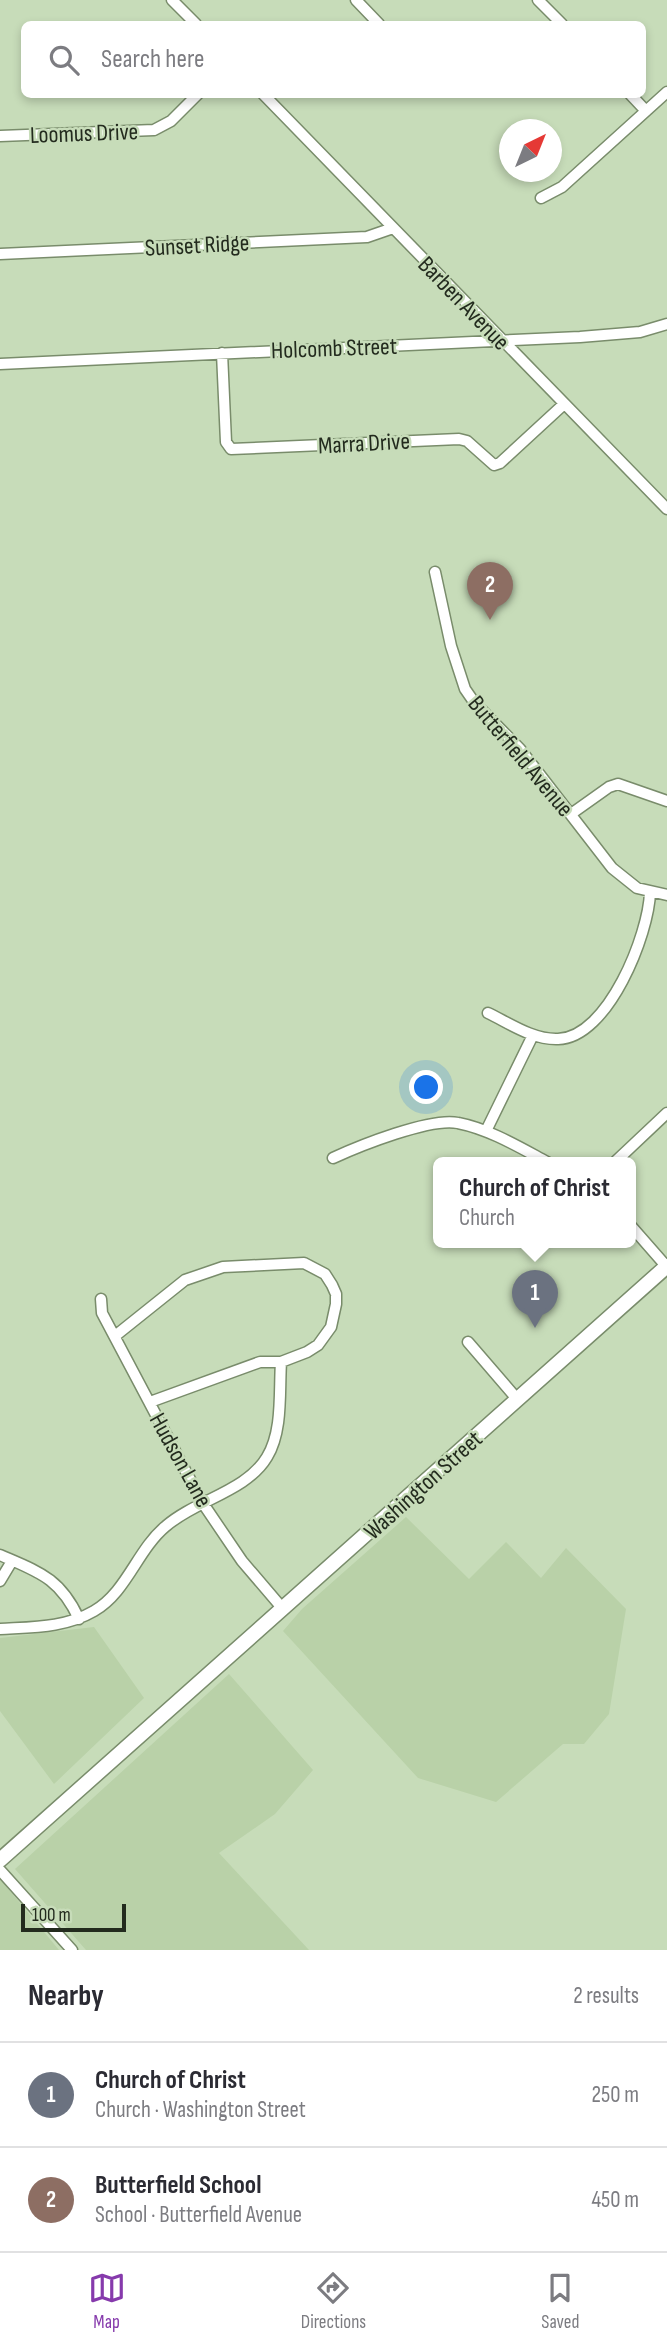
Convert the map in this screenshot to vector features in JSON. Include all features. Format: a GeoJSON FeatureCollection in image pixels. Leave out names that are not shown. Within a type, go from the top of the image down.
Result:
{"type":"FeatureCollection","features":[{"type":"Feature","properties":{"kind":"main road","name":"Washington Street"},"geometry":{"type":"LineString","coordinates":[[0,1860],[667,1266]]}},
{"type":"Feature","properties":{"kind":"street"},"geometry":{"type":"LineString","coordinates":[[172,0],[192,21]]}},
{"type":"Feature","properties":{"kind":"street"},"geometry":{"type":"LineString","coordinates":[[356,0],[376,21]]}},
{"type":"Feature","properties":{"kind":"street"},"geometry":{"type":"LineString","coordinates":[[538,0],[559,21]]}},
{"type":"Feature","properties":{"kind":"street"},"geometry":{"type":"LineString","coordinates":[[541,198],[562,187],[667,92]]}},
{"type":"Feature","properties":{"kind":"street","name":"Loomus Drive"},"geometry":{"type":"LineString","coordinates":[[0,136],[153,130],[171,121],[194,98]]}},
{"type":"Feature","properties":{"kind":"street","name":"Barben Avenue"},"geometry":{"type":"LineString","coordinates":[[267,98],[667,509]]}},
{"type":"Feature","properties":{"kind":"street"},"geometry":{"type":"LineString","coordinates":[[634,98],[646,111]]}},
{"type":"Feature","properties":{"kind":"street","name":"Sunset Ridge"},"geometry":{"type":"LineString","coordinates":[[0,254],[367,237],[393,228]]}},
{"type":"Feature","properties":{"kind":"street","name":"Holcomb Street"},"geometry":{"type":"LineString","coordinates":[[0,364],[501,341],[640,332],[667,324]]}},
{"type":"Feature","properties":{"kind":"street","name":"Marra Drive"},"geometry":{"type":"LineString","coordinates":[[222,353],[226,442],[231,449],[459,439],[467,441],[495,465],[563,405]]}},
{"type":"Feature","properties":{"kind":"street","name":"Butterfield Avenue"},"geometry":{"type":"LineString","coordinates":[[435,572],[451,646],[464,690],[520,749],[612,868],[625,881],[650,892],[667,895]]}},
{"type":"Feature","properties":{"kind":"street"},"geometry":{"type":"LineString","coordinates":[[571,814],[608,787],[618,784],[667,801]]}},
{"type":"Feature","properties":{"kind":"street"},"geometry":{"type":"LineString","coordinates":[[488,1013],[543,1038],[566,1038],[579,1032],[609,1004],[629,969],[644,928],[650,892]]}},
{"type":"Feature","properties":{"kind":"street"},"geometry":{"type":"LineString","coordinates":[[486,1131],[533,1035]]}},
{"type":"Feature","properties":{"kind":"street"},"geometry":{"type":"LineString","coordinates":[[620,1157],[667,1113]]}},
{"type":"Feature","properties":{"kind":"street"},"geometry":{"type":"LineString","coordinates":[[333,1158],[361,1145],[435,1124],[458,1122],[486,1131],[537,1157]]}},
{"type":"Feature","properties":{"kind":"street"},"geometry":{"type":"LineString","coordinates":[[636,1232],[667,1266]]}},
{"type":"Feature","properties":{"kind":"street"},"geometry":{"type":"LineString","coordinates":[[115,1336],[185,1280],[223,1267],[304,1263],[325,1274],[332,1285],[336,1294],[335,1314],[331,1327],[318,1345],[281,1362],[260,1362],[150,1402]]}},
{"type":"Feature","properties":{"kind":"street","name":"Hudson Lane"},"geometry":{"type":"LineString","coordinates":[[100,1299],[102,1313],[202,1502],[242,1561],[283,1609]]}},
{"type":"Feature","properties":{"kind":"street"},"geometry":{"type":"LineString","coordinates":[[468,1342],[518,1399]]}},
{"type":"Feature","properties":{"kind":"street"},"geometry":{"type":"LineString","coordinates":[[0,1629],[50,1627],[79,1619],[108,1601],[154,1536],[183,1511],[245,1480],[267,1457],[277,1428],[281,1362]]}},
{"type":"Feature","properties":{"kind":"street"},"geometry":{"type":"LineString","coordinates":[[0,1555],[47,1576],[70,1600],[79,1619]]}},
{"type":"Feature","properties":{"kind":"street"},"geometry":{"type":"LineString","coordinates":[[0,1581],[12,1561]]}},
{"type":"Feature","properties":{"kind":"street"},"geometry":{"type":"LineString","coordinates":[[0,1870],[72,1950]]}},
{"type":"Feature","properties":{"kind":"shaded area"},"geometry":{"type":"Polygon","coordinates":[[[406,1517],[469,1579],[506,1542],[541,1578],[566,1548],[626,1609],[609,1714],[584,1744],[563,1744],[496,1802],[418,1778],[283,1631],[302,1609],[406,1517]]]}},
{"type":"Feature","properties":{"kind":"shaded area"},"geometry":{"type":"Polygon","coordinates":[[[94,1627],[144,1698],[54,1784],[0,1711],[0,1638],[94,1627]]]}},
{"type":"Feature","properties":{"kind":"shaded area"},"geometry":{"type":"Polygon","coordinates":[[[229,1674],[313,1770],[275,1814],[219,1853],[309,1950],[86,1950],[15,1869],[229,1674]]]}},
{"type":"Feature","properties":{"kind":"shaded area"},"geometry":{"type":"Polygon","coordinates":[[[0,1879],[59,1950],[0,1950],[0,1879]]]}},
{"type":"Feature","properties":{"kind":"place","name":"Butterfield School"},"geometry":{"type":"Point","coordinates":[490,620]}},
{"type":"Feature","properties":{"kind":"place","name":"Church of Christ"},"geometry":{"type":"Point","coordinates":[535,1328]}}]}
